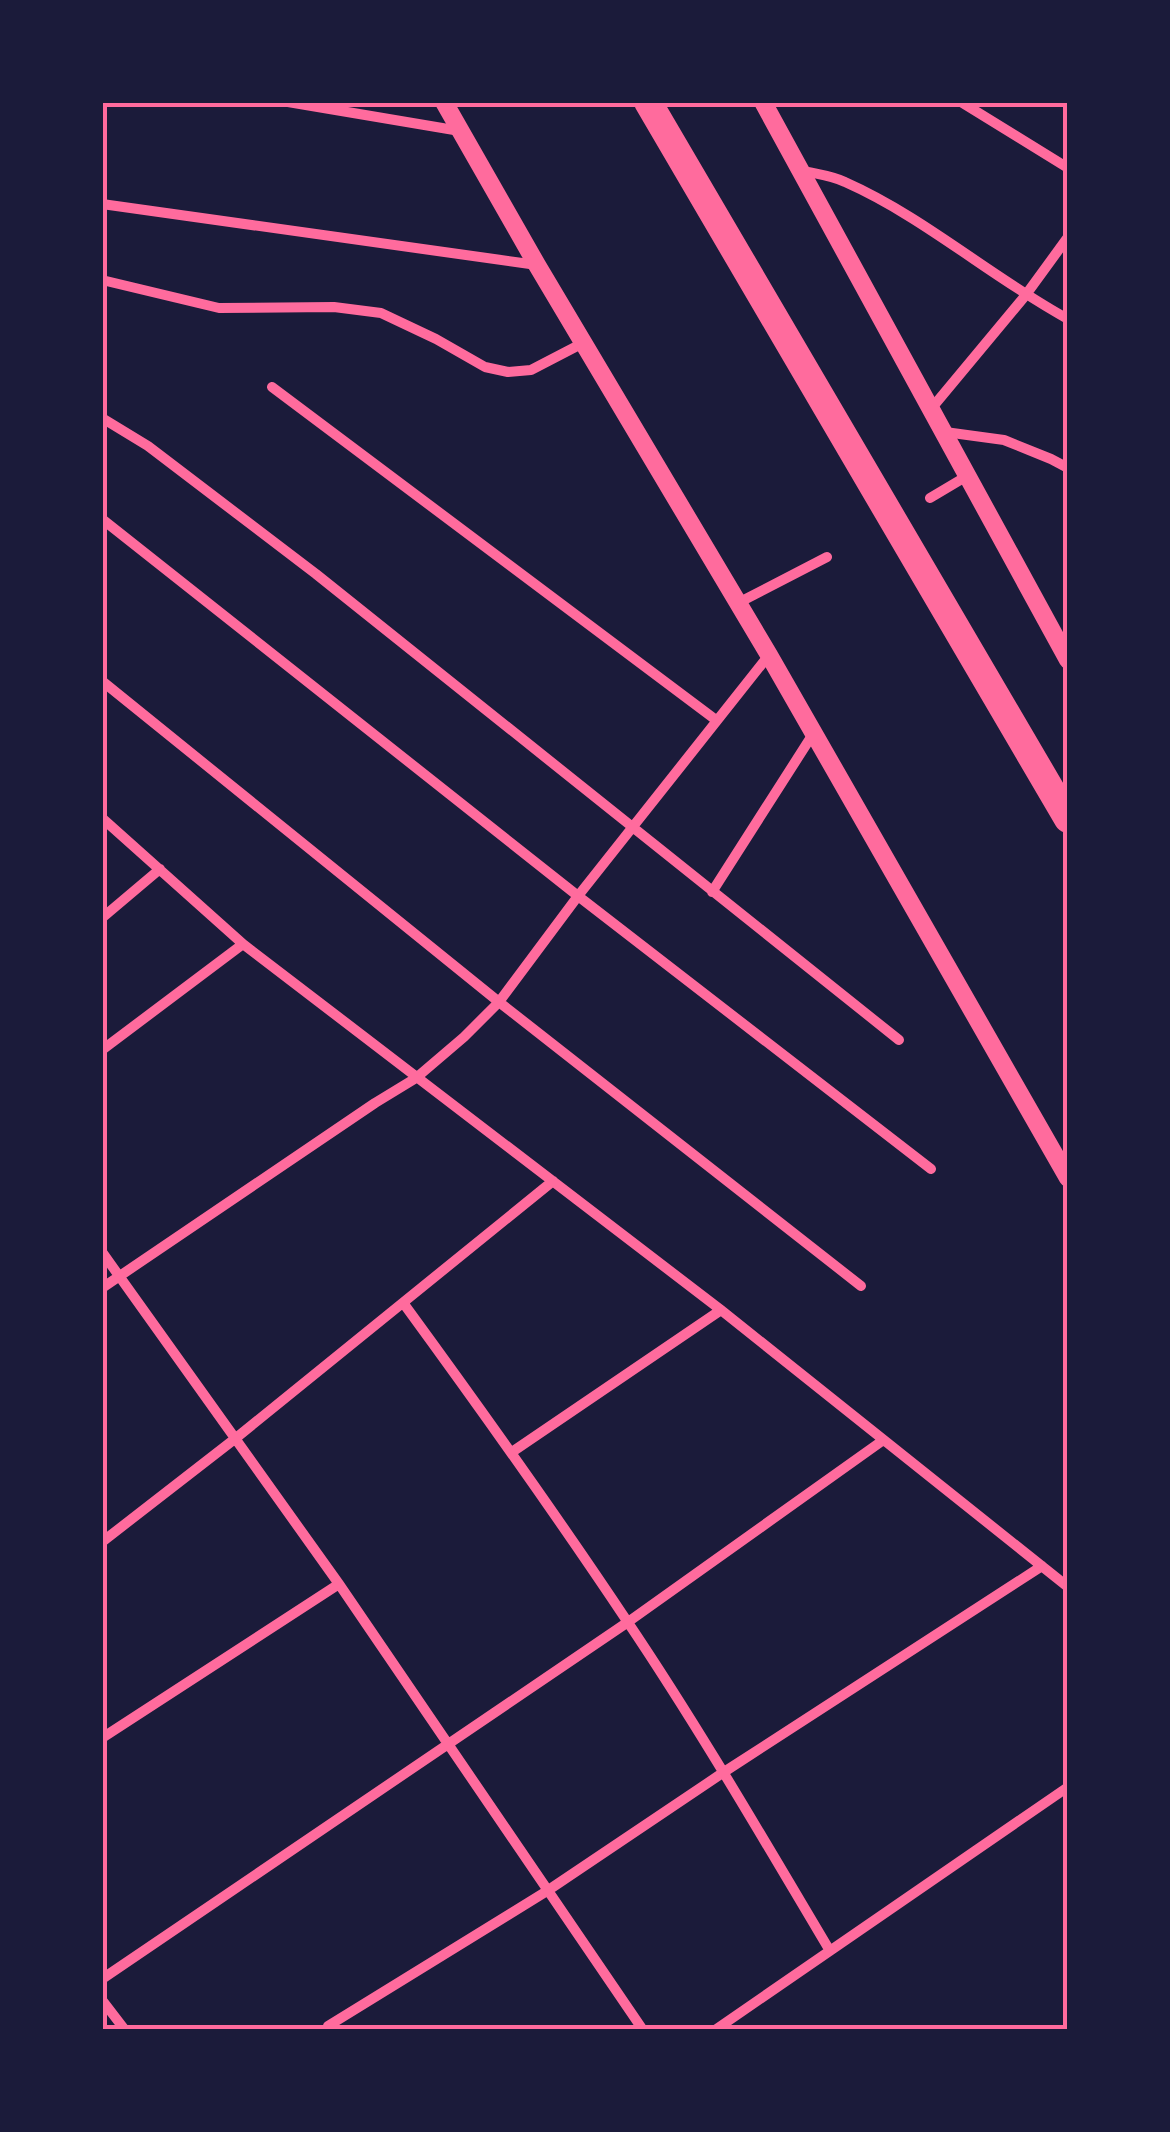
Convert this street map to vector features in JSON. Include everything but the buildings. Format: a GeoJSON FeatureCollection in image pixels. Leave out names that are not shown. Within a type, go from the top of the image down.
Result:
{"type":"FeatureCollection","features":[{"type":"Feature","properties":{"kind":"highway"},"geometry":{"type":"LineString","coordinates":[[648,102],[1068,819]]}},
{"type":"Feature","properties":{"kind":"street"},"geometry":{"type":"LineString","coordinates":[[288,102],[461,132]]}},
{"type":"Feature","properties":{"kind":"street"},"geometry":{"type":"LineString","coordinates":[[444,102],[769,656],[1068,1178]]}},
{"type":"Feature","properties":{"kind":"street"},"geometry":{"type":"LineString","coordinates":[[763,102],[1068,660]]}},
{"type":"Feature","properties":{"kind":"street"},"geometry":{"type":"LineString","coordinates":[[961,102],[1068,168]]}},
{"type":"Feature","properties":{"kind":"street"},"geometry":{"type":"LineString","coordinates":[[800,170],[841,180],[894,207],[1026,296],[1068,319]]}},
{"type":"Feature","properties":{"kind":"street"},"geometry":{"type":"LineString","coordinates":[[102,204],[537,265]]}},
{"type":"Feature","properties":{"kind":"street"},"geometry":{"type":"LineString","coordinates":[[930,409],[1026,296],[1068,237]]}},
{"type":"Feature","properties":{"kind":"street"},"geometry":{"type":"LineString","coordinates":[[102,280],[218,308],[334,307],[381,314],[436,338],[485,368],[508,372],[531,370],[584,343]]}},
{"type":"Feature","properties":{"kind":"street"},"geometry":{"type":"LineString","coordinates":[[272,387],[716,720]]}},
{"type":"Feature","properties":{"kind":"street"},"geometry":{"type":"LineString","coordinates":[[102,418],[148,446],[316,574],[899,1040]]}},
{"type":"Feature","properties":{"kind":"street"},"geometry":{"type":"LineString","coordinates":[[943,432],[1004,440],[1068,468]]}},
{"type":"Feature","properties":{"kind":"street"},"geometry":{"type":"LineString","coordinates":[[930,498],[967,476]]}},
{"type":"Feature","properties":{"kind":"street"},"geometry":{"type":"LineString","coordinates":[[102,519],[931,1169]]}},
{"type":"Feature","properties":{"kind":"street"},"geometry":{"type":"LineString","coordinates":[[738,603],[827,557]]}},
{"type":"Feature","properties":{"kind":"street"},"geometry":{"type":"LineString","coordinates":[[102,1288],[416,1078],[464,1037],[499,1002],[769,656]]}},
{"type":"Feature","properties":{"kind":"street"},"geometry":{"type":"LineString","coordinates":[[102,681],[499,1002],[862,1286]]}},
{"type":"Feature","properties":{"kind":"street"},"geometry":{"type":"LineString","coordinates":[[712,892],[814,734]]}},
{"type":"Feature","properties":{"kind":"street"},"geometry":{"type":"LineString","coordinates":[[102,818],[243,944],[721,1310],[1068,1587]]}},
{"type":"Feature","properties":{"kind":"street"},"geometry":{"type":"LineString","coordinates":[[102,918],[160,869]]}},
{"type":"Feature","properties":{"kind":"street"},"geometry":{"type":"LineString","coordinates":[[102,1050],[243,944]]}},
{"type":"Feature","properties":{"kind":"street"},"geometry":{"type":"LineString","coordinates":[[102,1542],[553,1181]]}},
{"type":"Feature","properties":{"kind":"street"},"geometry":{"type":"LineString","coordinates":[[102,1252],[340,1584],[643,2030]]}},
{"type":"Feature","properties":{"kind":"street"},"geometry":{"type":"LineString","coordinates":[[404,1304],[512,1452],[628,1622],[724,1772],[830,1951]]}},
{"type":"Feature","properties":{"kind":"street"},"geometry":{"type":"LineString","coordinates":[[512,1452],[721,1310]]}},
{"type":"Feature","properties":{"kind":"street"},"geometry":{"type":"LineString","coordinates":[[102,1979],[628,1622],[882,1441]]}},
{"type":"Feature","properties":{"kind":"street"},"geometry":{"type":"LineString","coordinates":[[328,2026],[547,1891],[1042,1566]]}},
{"type":"Feature","properties":{"kind":"street"},"geometry":{"type":"LineString","coordinates":[[102,1738],[340,1584]]}},
{"type":"Feature","properties":{"kind":"street"},"geometry":{"type":"LineString","coordinates":[[714,2030],[1068,1787]]}},
{"type":"Feature","properties":{"kind":"street"},"geometry":{"type":"LineString","coordinates":[[102,2000],[125,2030]]}}]}
